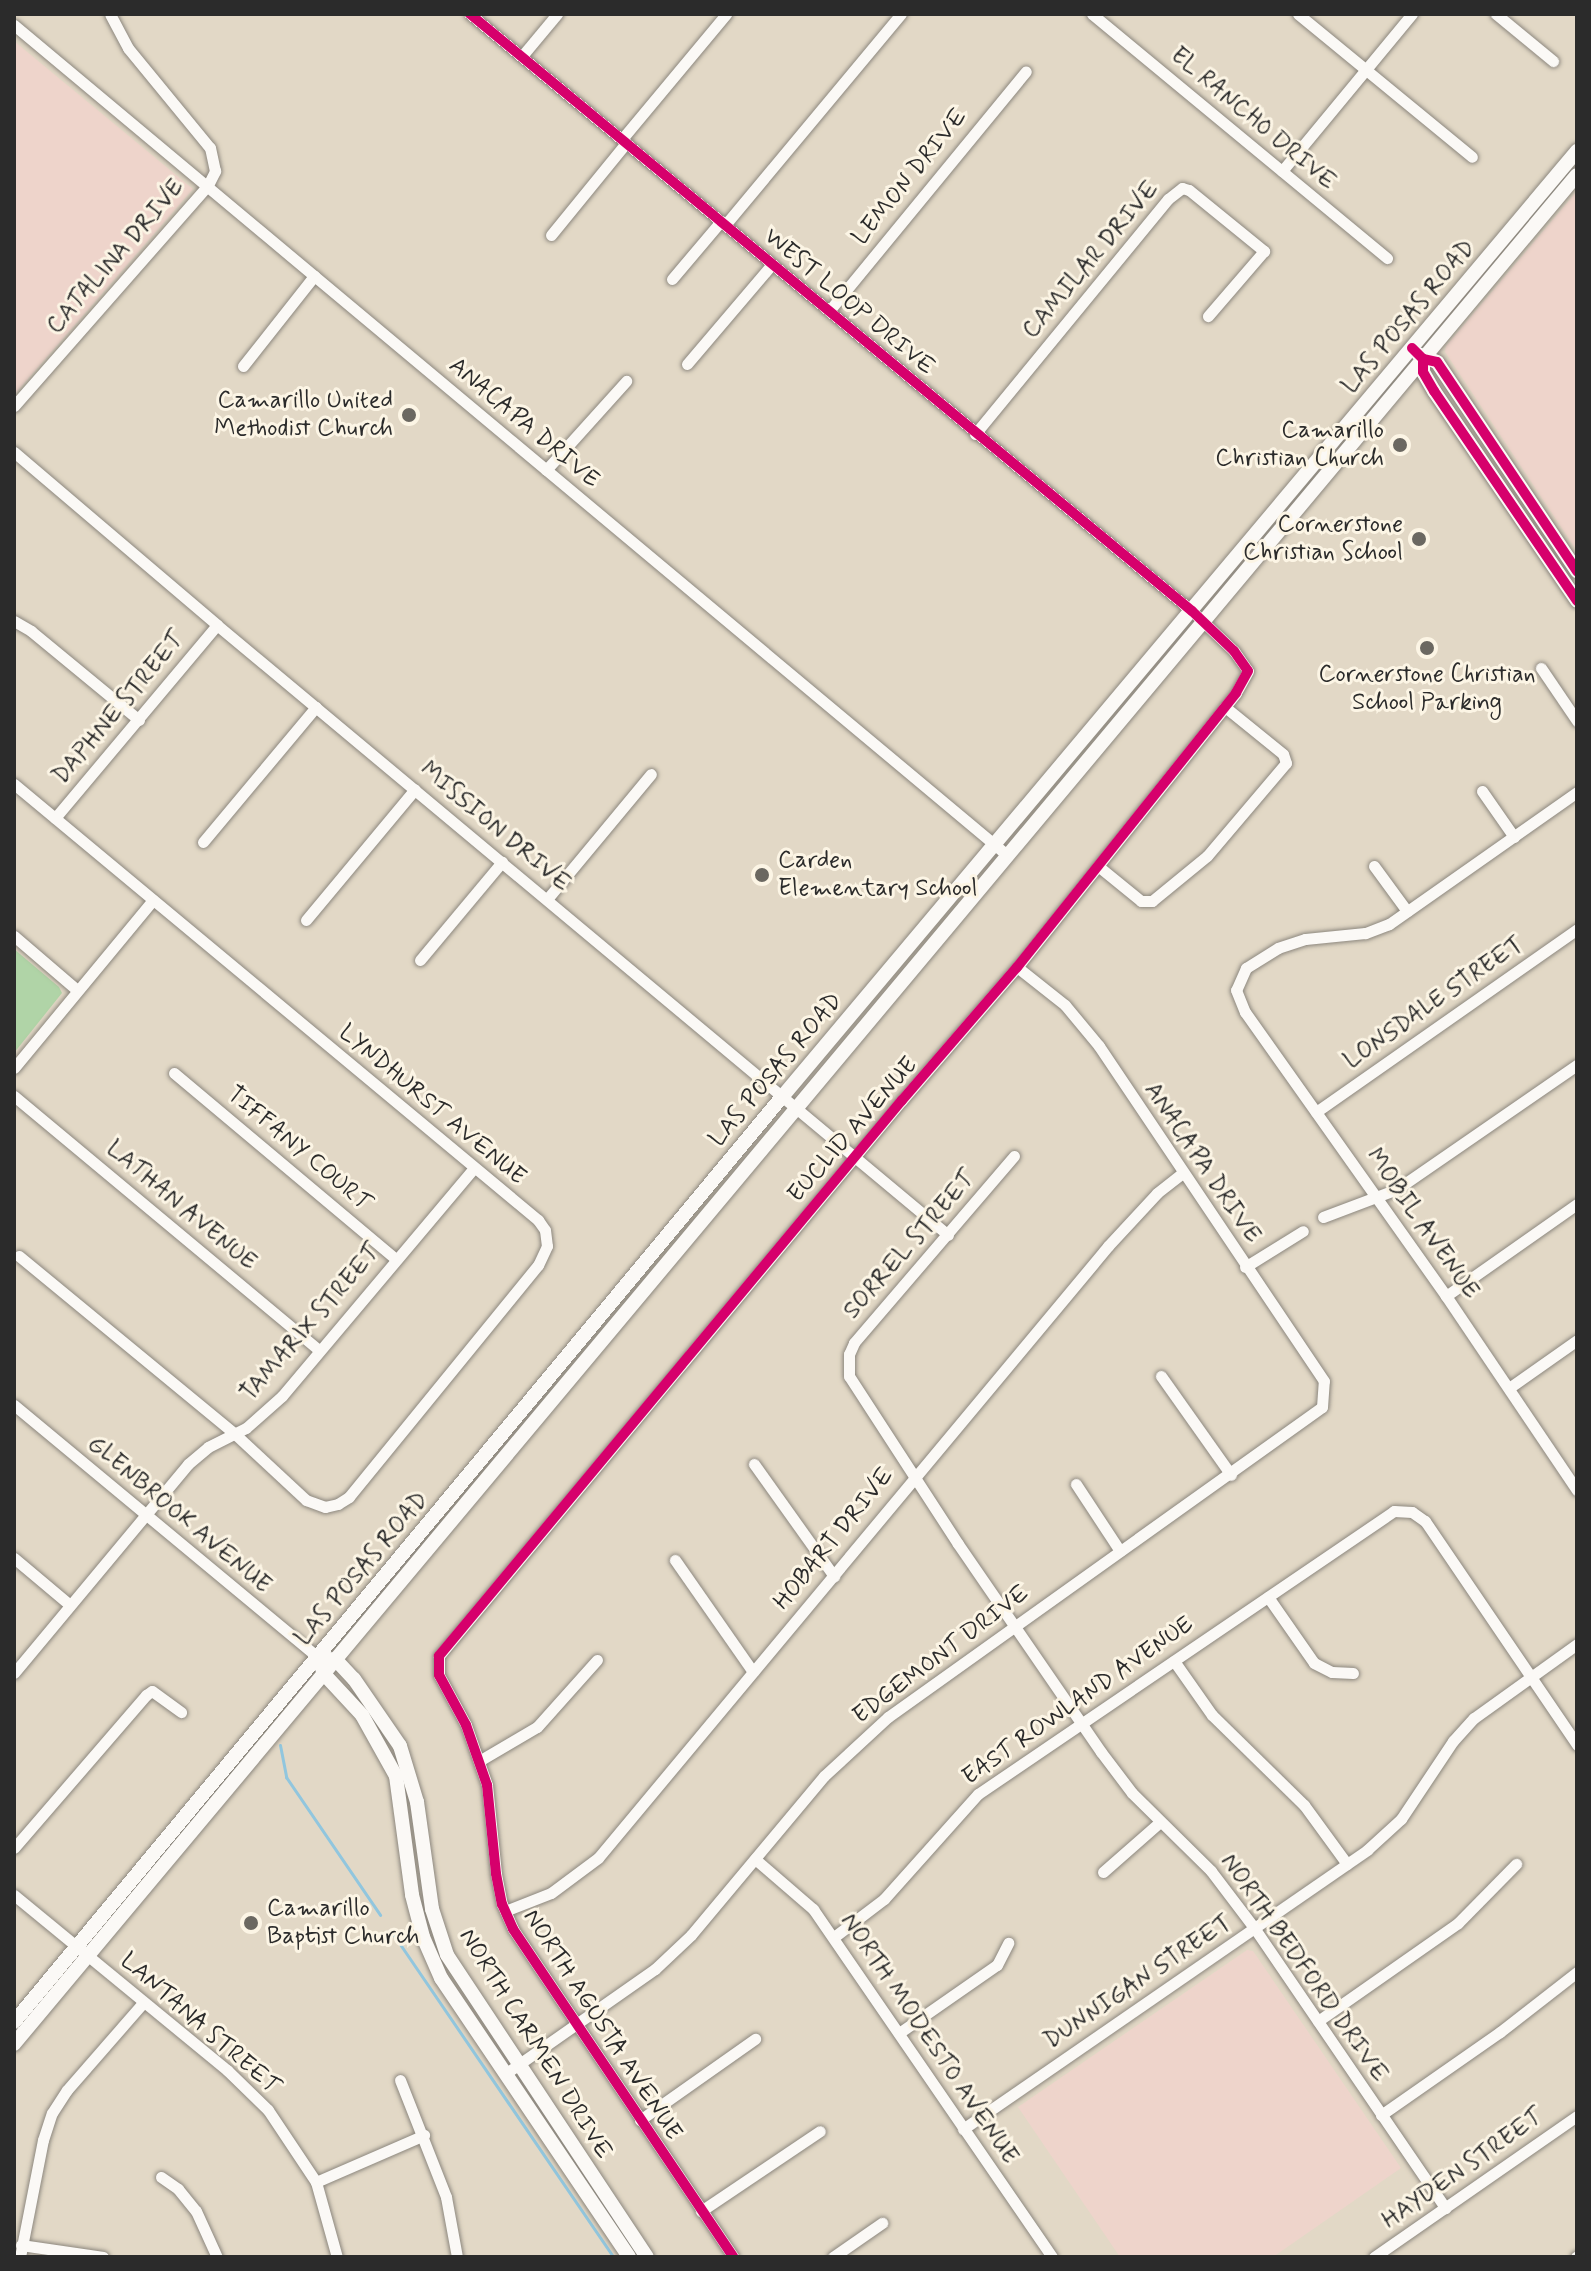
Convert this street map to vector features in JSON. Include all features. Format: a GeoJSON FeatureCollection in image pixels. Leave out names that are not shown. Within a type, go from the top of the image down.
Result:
{"type":"FeatureCollection","features":[{"type":"Feature","properties":{"kind":"main road","name":"LAS POSAS ROAD"},"geometry":{"type":"LineString","coordinates":[[14,2044],[82,1952],[318,1657],[782,1097],[1000,850],[1417,353],[1577,151]]}},
{"type":"Feature","properties":{"kind":"main road","name":"LAS POSAS ROAD"},"geometry":{"type":"LineString","coordinates":[[1417,353],[1577,175]]}},
{"type":"Feature","properties":{"kind":"main road"},"geometry":{"type":"LineString","coordinates":[[1417,353],[1437,362],[1577,571]]}},
{"type":"Feature","properties":{"kind":"main road"},"geometry":{"type":"LineString","coordinates":[[1417,353],[1434,391],[1577,601]]}},
{"type":"Feature","properties":{"kind":"main road","name":"LAS POSAS ROAD"},"geometry":{"type":"LineString","coordinates":[[14,2022],[82,1952],[336,1660],[795,1107],[1000,850]]}},
{"type":"Feature","properties":{"kind":"main road"},"geometry":{"type":"LineString","coordinates":[[318,1657],[336,1660]]}},
{"type":"Feature","properties":{"kind":"main road","name":"NORTH CARMEN DRIVE"},"geometry":{"type":"LineString","coordinates":[[318,1657],[324,1674],[362,1715],[390,1760],[400,1790],[412,1895],[423,1937],[441,1978],[629,2257]]}},
{"type":"Feature","properties":{"kind":"main road","name":"NORTH CARMEN DRIVE"},"geometry":{"type":"LineString","coordinates":[[336,1660],[354,1679],[400,1746],[421,1816],[437,1929],[453,1965],[647,2257]]}},
{"type":"Feature","properties":{"kind":"street","name":"CATALINA DRIVE"},"geometry":{"type":"LineString","coordinates":[[14,406],[208,185],[215,171],[210,148],[128,48],[110,14]]}},
{"type":"Feature","properties":{"kind":"street","name":"WEST LOOP DRIVE"},"geometry":{"type":"LineString","coordinates":[[470,14],[1197,616]]}},
{"type":"Feature","properties":{"kind":"street"},"geometry":{"type":"LineString","coordinates":[[522,56],[557,14]]}},
{"type":"Feature","properties":{"kind":"street"},"geometry":{"type":"LineString","coordinates":[[551,235],[726,14]]}},
{"type":"Feature","properties":{"kind":"street"},"geometry":{"type":"LineString","coordinates":[[672,279],[901,14]]}},
{"type":"Feature","properties":{"kind":"street","name":"EL RANCHO DRIVE"},"geometry":{"type":"LineString","coordinates":[[1092,14],[1387,258]]}},
{"type":"Feature","properties":{"kind":"street"},"geometry":{"type":"LineString","coordinates":[[1298,14],[1472,157]]}},
{"type":"Feature","properties":{"kind":"street"},"geometry":{"type":"LineString","coordinates":[[1282,171],[1412,14]]}},
{"type":"Feature","properties":{"kind":"street"},"geometry":{"type":"LineString","coordinates":[[1496,14],[1553,61]]}},
{"type":"Feature","properties":{"kind":"street","name":"ANACAPA DRIVE"},"geometry":{"type":"LineString","coordinates":[[14,25],[1000,850]]}},
{"type":"Feature","properties":{"kind":"street","name":"LEMON DRIVE"},"geometry":{"type":"LineString","coordinates":[[829,311],[1026,71]]}},
{"type":"Feature","properties":{"kind":"street","name":"CAMILAR DRIVE"},"geometry":{"type":"LineString","coordinates":[[975,434],[1168,199],[1182,188],[1189,190],[1264,251],[1208,316]]}},
{"type":"Feature","properties":{"kind":"street"},"geometry":{"type":"LineString","coordinates":[[687,364],[772,264]]}},
{"type":"Feature","properties":{"kind":"street"},"geometry":{"type":"LineString","coordinates":[[243,366],[314,276]]}},
{"type":"Feature","properties":{"kind":"street"},"geometry":{"type":"LineString","coordinates":[[546,470],[626,381]]}},
{"type":"Feature","properties":{"kind":"street","name":"MISSION DRIVE"},"geometry":{"type":"LineString","coordinates":[[14,452],[948,1235]]}},
{"type":"Feature","properties":{"kind":"street","name":"EUCLID AVENUE"},"geometry":{"type":"LineString","coordinates":[[437,1662],[452,1638],[1017,967],[1225,707],[1248,671],[1234,651],[1197,616]]}},
{"type":"Feature","properties":{"kind":"street"},"geometry":{"type":"LineString","coordinates":[[14,621],[31,631],[139,720]]}},
{"type":"Feature","properties":{"kind":"street","name":"DAPHNE STREET"},"geometry":{"type":"LineString","coordinates":[[55,818],[217,625]]}},
{"type":"Feature","properties":{"kind":"street"},"geometry":{"type":"LineString","coordinates":[[1541,668],[1577,721]]}},
{"type":"Feature","properties":{"kind":"street"},"geometry":{"type":"LineString","coordinates":[[203,842],[316,707]]}},
{"type":"Feature","properties":{"kind":"street"},"geometry":{"type":"LineString","coordinates":[[1098,866],[1141,901],[1152,901],[1207,856],[1286,763],[1283,754],[1225,707]]}},
{"type":"Feature","properties":{"kind":"street"},"geometry":{"type":"LineString","coordinates":[[548,898],[651,774]]}},
{"type":"Feature","properties":{"kind":"street","name":"LYNDHURST AVENUE"},"geometry":{"type":"LineString","coordinates":[[14,784],[542,1225],[546,1236],[545,1252],[349,1497],[328,1507],[306,1500],[235,1434]]}},
{"type":"Feature","properties":{"kind":"street"},"geometry":{"type":"LineString","coordinates":[[306,920],[415,789]]}},
{"type":"Feature","properties":{"kind":"street"},"geometry":{"type":"LineString","coordinates":[[1482,791],[1514,837]]}},
{"type":"Feature","properties":{"kind":"street"},"geometry":{"type":"LineString","coordinates":[[1374,866],[1407,911],[1577,792]]}},
{"type":"Feature","properties":{"kind":"street"},"geometry":{"type":"LineString","coordinates":[[420,960],[502,862]]}},
{"type":"Feature","properties":{"kind":"street"},"geometry":{"type":"LineString","coordinates":[[14,1068],[153,900]]}},
{"type":"Feature","properties":{"kind":"street","name":"MOBIL AVENUE"},"geometry":{"type":"LineString","coordinates":[[1407,911],[1365,933],[1305,939],[1252,961],[1237,983],[1238,996],[1245,1012],[1446,1296],[1577,1490]]}},
{"type":"Feature","properties":{"kind":"street","name":"LONSDALE STREET"},"geometry":{"type":"LineString","coordinates":[[1316,1112],[1577,929]]}},
{"type":"Feature","properties":{"kind":"street"},"geometry":{"type":"LineString","coordinates":[[14,936],[77,990]]}},
{"type":"Feature","properties":{"kind":"street","name":"ANACAPA DRIVE"},"geometry":{"type":"LineString","coordinates":[[1017,967],[1065,1005],[1084,1026],[1324,1381],[1325,1400]]}},
{"type":"Feature","properties":{"kind":"street"},"geometry":{"type":"LineString","coordinates":[[1323,1217],[1378,1199],[1577,1065]]}},
{"type":"Feature","properties":{"kind":"street","name":"TIFFANY COURT"},"geometry":{"type":"LineString","coordinates":[[174,1073],[396,1259]]}},
{"type":"Feature","properties":{"kind":"street","name":"LATHAN AVENUE"},"geometry":{"type":"LineString","coordinates":[[14,1096],[319,1350]]}},
{"type":"Feature","properties":{"kind":"street","name":"SORREL STREET"},"geometry":{"type":"LineString","coordinates":[[847,1366],[854,1343],[1014,1156]]}},
{"type":"Feature","properties":{"kind":"street","name":"TAMARIX STREET"},"geometry":{"type":"LineString","coordinates":[[14,1673],[201,1452],[235,1434],[282,1396],[474,1168]]}},
{"type":"Feature","properties":{"kind":"street","name":"HOBART DRIVE"},"geometry":{"type":"LineString","coordinates":[[505,1911],[551,1893],[598,1858],[913,1477],[1132,1219],[1183,1173]]}},
{"type":"Feature","properties":{"kind":"street"},"geometry":{"type":"LineString","coordinates":[[1446,1296],[1577,1204]]}},
{"type":"Feature","properties":{"kind":"street"},"geometry":{"type":"LineString","coordinates":[[1245,1267],[1303,1231]]}},
{"type":"Feature","properties":{"kind":"street"},"geometry":{"type":"LineString","coordinates":[[19,1256],[235,1434]]}},
{"type":"Feature","properties":{"kind":"street"},"geometry":{"type":"LineString","coordinates":[[1509,1388],[1577,1340]]}},
{"type":"Feature","properties":{"kind":"street","name":"NORTH BEDFORD DRIVE"},"geometry":{"type":"LineString","coordinates":[[847,1366],[862,1398],[913,1477],[1082,1725],[1123,1782],[1211,1871],[1255,1929],[1445,2208]]}},
{"type":"Feature","properties":{"kind":"street"},"geometry":{"type":"LineString","coordinates":[[1161,1376],[1231,1475]]}},
{"type":"Feature","properties":{"kind":"street","name":"EDGEMONT DRIVE"},"geometry":{"type":"LineString","coordinates":[[505,2074],[655,1969],[691,1935],[824,1776],[854,1747],[939,1678],[1317,1414],[1325,1400]]}},
{"type":"Feature","properties":{"kind":"street","name":"GLENBROOK AVENUE"},"geometry":{"type":"LineString","coordinates":[[14,1405],[144,1516],[318,1657]]}},
{"type":"Feature","properties":{"kind":"street"},"geometry":{"type":"LineString","coordinates":[[754,1464],[834,1576]]}},
{"type":"Feature","properties":{"kind":"street"},"geometry":{"type":"LineString","coordinates":[[1076,1484],[1120,1551]]}},
{"type":"Feature","properties":{"kind":"street","name":"EAST ROWLAND AVENUE"},"geometry":{"type":"LineString","coordinates":[[834,1937],[884,1899],[978,1794],[1394,1511],[1403,1510],[1420,1516],[1577,1745]]}},
{"type":"Feature","properties":{"kind":"street"},"geometry":{"type":"LineString","coordinates":[[14,1558],[70,1605]]}},
{"type":"Feature","properties":{"kind":"street"},"geometry":{"type":"LineString","coordinates":[[675,1560],[753,1672]]}},
{"type":"Feature","properties":{"kind":"street"},"geometry":{"type":"LineString","coordinates":[[1268,1597],[1314,1663],[1332,1672],[1353,1673]]}},
{"type":"Feature","properties":{"kind":"street","name":"DUNNIGAN STREET"},"geometry":{"type":"LineString","coordinates":[[963,2129],[1347,1864],[1401,1819],[1453,1741],[1474,1718],[1577,1644]]}},
{"type":"Feature","properties":{"kind":"street"},"geometry":{"type":"LineString","coordinates":[[479,1761],[537,1727],[597,1660]]}},
{"type":"Feature","properties":{"kind":"street"},"geometry":{"type":"LineString","coordinates":[[1174,1661],[1212,1715],[1304,1805],[1347,1864]]}},
{"type":"Feature","properties":{"kind":"street","name":"NORTH AGUSTA AVENUE"},"geometry":{"type":"LineString","coordinates":[[437,1662],[439,1675],[466,1725],[479,1761],[489,1797],[493,1854],[505,1911],[523,1948],[733,2257]]}},
{"type":"Feature","properties":{"kind":"street"},"geometry":{"type":"LineString","coordinates":[[14,1848],[146,1695],[152,1691],[181,1712]]}},
{"type":"Feature","properties":{"kind":"street"},"geometry":{"type":"LineString","coordinates":[[1103,1872],[1160,1822]]}},
{"type":"Feature","properties":{"kind":"street","name":"NORTH MODESTO AVENUE"},"geometry":{"type":"LineString","coordinates":[[755,1859],[801,1897],[834,1937],[1052,2257]]}},
{"type":"Feature","properties":{"kind":"street"},"geometry":{"type":"LineString","coordinates":[[1318,2021],[1458,1923],[1516,1864]]}},
{"type":"Feature","properties":{"kind":"street","name":"LANTANA STREET"},"geometry":{"type":"LineString","coordinates":[[14,1895],[251,2092],[281,2125],[316,2182],[337,2257]]}},
{"type":"Feature","properties":{"kind":"street"},"geometry":{"type":"LineString","coordinates":[[899,2033],[997,1965],[1008,1943]]}},
{"type":"Feature","properties":{"kind":"street"},"geometry":{"type":"LineString","coordinates":[[1381,2115],[1500,2032],[1577,1972]]}},
{"type":"Feature","properties":{"kind":"street"},"geometry":{"type":"LineString","coordinates":[[103,2257],[21,2251],[43,2140],[52,2113],[67,2090],[143,2003]]}},
{"type":"Feature","properties":{"kind":"street"},"geometry":{"type":"LineString","coordinates":[[640,2120],[755,2039]]}},
{"type":"Feature","properties":{"kind":"street"},"geometry":{"type":"LineString","coordinates":[[400,2080],[446,2197],[457,2257]]}},
{"type":"Feature","properties":{"kind":"street","name":"HAYDEN STREET"},"geometry":{"type":"LineString","coordinates":[[1374,2257],[1577,2116]]}},
{"type":"Feature","properties":{"kind":"street"},"geometry":{"type":"LineString","coordinates":[[701,2211],[820,2131]]}},
{"type":"Feature","properties":{"kind":"street"},"geometry":{"type":"LineString","coordinates":[[316,2182],[424,2135]]}},
{"type":"Feature","properties":{"kind":"street"},"geometry":{"type":"LineString","coordinates":[[161,2177],[178,2189],[196,2211],[217,2257]]}},
{"type":"Feature","properties":{"kind":"street"},"geometry":{"type":"LineString","coordinates":[[833,2257],[882,2223]]}},
{"type":"Feature","properties":{"kind":"shaded area"},"geometry":{"type":"Polygon","coordinates":[[[14,41],[193,189],[14,395],[14,41]]]}},
{"type":"Feature","properties":{"kind":"shaded area"},"geometry":{"type":"Polygon","coordinates":[[[1577,191],[1577,551],[1445,352],[1446,346],[1577,191]]]}},
{"type":"Feature","properties":{"kind":"shaded area"},"geometry":{"type":"Polygon","coordinates":[[[1247,1950],[1253,1951],[1401,2168],[1273,2257],[1120,2257],[1018,2107],[1247,1950]]]}},
{"type":"Feature","properties":{"kind":"green space"},"geometry":{"type":"Polygon","coordinates":[[[14,949],[62,993],[14,1053],[14,949]]]}},
{"type":"Feature","properties":{"kind":"waterway"},"geometry":{"type":"LineString","coordinates":[[280,1745],[286,1777],[380,1915]]}},
{"type":"Feature","properties":{"kind":"waterway"},"geometry":{"type":"LineString","coordinates":[[391,1931],[613,2257]]}},
{"type":"Feature","properties":{"kind":"cycle path"},"geometry":{"type":"LineString","coordinates":[[470,14],[1192,611],[1234,651],[1248,671],[1236,693],[1017,967],[902,1100],[439,1656],[439,1675],[466,1725],[487,1785],[496,1874],[502,1904],[513,1929],[733,2257]]}},
{"type":"Feature","properties":{"kind":"cycle path"},"geometry":{"type":"LineString","coordinates":[[1412,348],[1423,359],[1437,362],[1577,571]]}},
{"type":"Feature","properties":{"kind":"cycle path"},"geometry":{"type":"LineString","coordinates":[[1423,359],[1423,372],[1434,391],[1577,601]]}},
{"type":"Feature","properties":{"kind":"place","name":"Camarillo United Methodist Church"},"geometry":{"type":"Point","coordinates":[409,415]}},
{"type":"Feature","properties":{"kind":"place","name":"Camarillo Christian Church"},"geometry":{"type":"Point","coordinates":[1400,445]}},
{"type":"Feature","properties":{"kind":"place","name":"Cornerstone Christian School"},"geometry":{"type":"Point","coordinates":[1419,539]}},
{"type":"Feature","properties":{"kind":"place","name":"Cornerstone Christian School Parking"},"geometry":{"type":"Point","coordinates":[1427,648]}},
{"type":"Feature","properties":{"kind":"place","name":"Carden Elementary School"},"geometry":{"type":"Point","coordinates":[762,875]}},
{"type":"Feature","properties":{"kind":"place","name":"Camarillo Baptist Church"},"geometry":{"type":"Point","coordinates":[251,1923]}}]}
